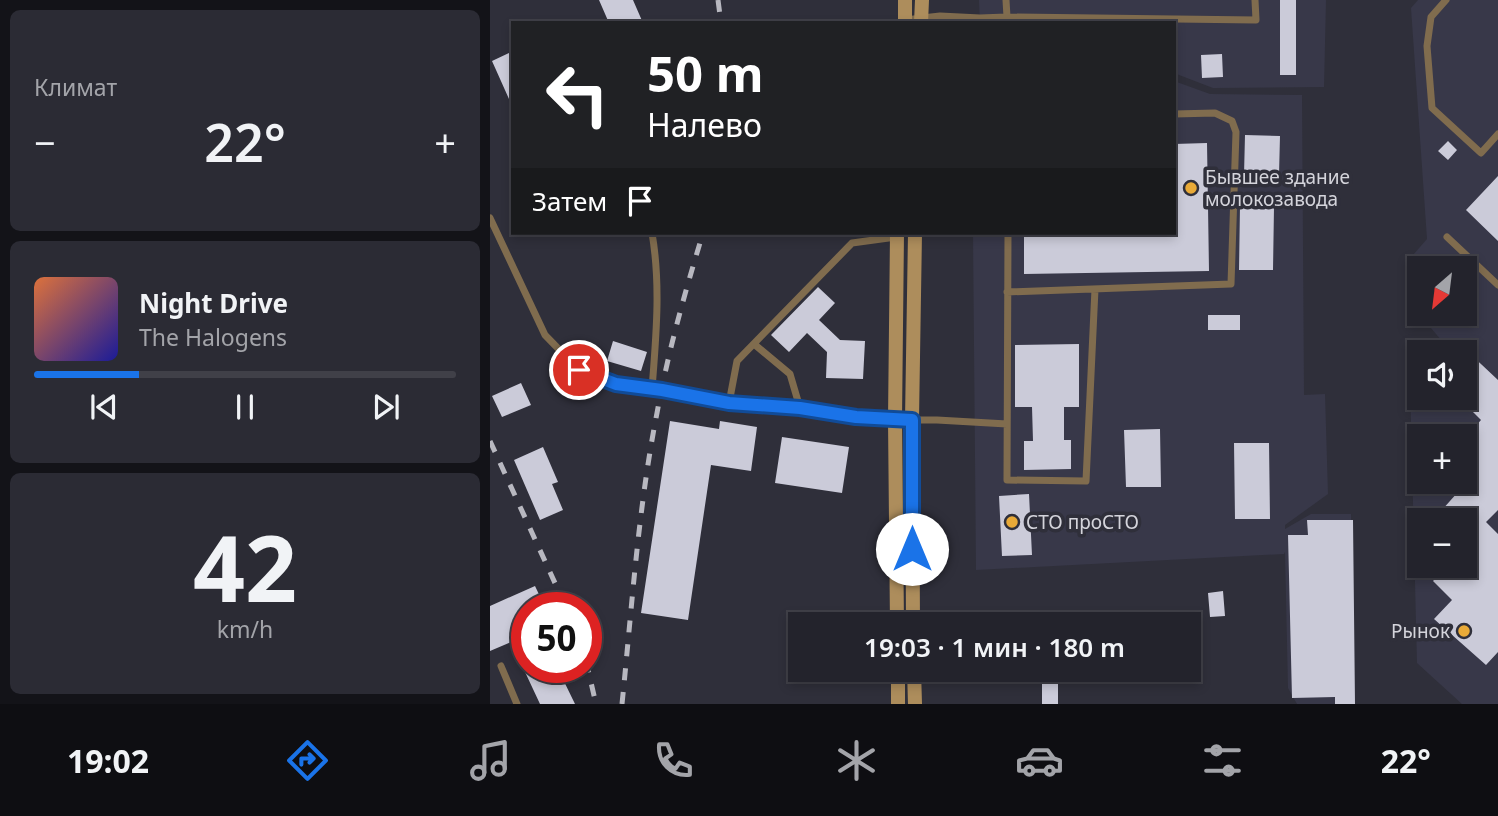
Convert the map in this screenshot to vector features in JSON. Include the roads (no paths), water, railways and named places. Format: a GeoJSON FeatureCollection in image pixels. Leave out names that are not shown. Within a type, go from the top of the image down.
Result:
{"type":"FeatureCollection","features":[{"type":"Feature","properties":{"kind":"main road"},"geometry":{"type":"LineString","coordinates":[[905,0],[905,21]]}},
{"type":"Feature","properties":{"kind":"main road"},"geometry":{"type":"LineString","coordinates":[[921,20],[922,0]]}},
{"type":"Feature","properties":{"kind":"main road"},"geometry":{"type":"LineString","coordinates":[[897,235],[897,612]]}},
{"type":"Feature","properties":{"kind":"main road"},"geometry":{"type":"LineString","coordinates":[[913,612],[915,235]]}},
{"type":"Feature","properties":{"kind":"main road"},"geometry":{"type":"LineString","coordinates":[[898,682],[898,704]]}},
{"type":"Feature","properties":{"kind":"main road"},"geometry":{"type":"LineString","coordinates":[[914,682],[915,704]]}},
{"type":"Feature","properties":{"kind":"lane"},"geometry":{"type":"LineString","coordinates":[[1006,0],[1007,16]]}},
{"type":"Feature","properties":{"kind":"lane"},"geometry":{"type":"LineString","coordinates":[[905,21],[940,16],[1256,20],[1255,0]]}},
{"type":"Feature","properties":{"kind":"lane"},"geometry":{"type":"LineString","coordinates":[[1446,0],[1432,17],[1427,46],[1432,108],[1481,153],[1498,134]]}},
{"type":"Feature","properties":{"kind":"lane"},"geometry":{"type":"LineString","coordinates":[[1007,292],[1231,284],[1236,132],[1232,121],[1215,113],[1176,114]]}},
{"type":"Feature","properties":{"kind":"lane"},"geometry":{"type":"LineString","coordinates":[[490,218],[545,335],[579,370],[616,384],[729,403],[800,408],[895,420],[1007,424]]}},
{"type":"Feature","properties":{"kind":"lane"},"geometry":{"type":"LineString","coordinates":[[652,235],[658,301],[652,389]]}},
{"type":"Feature","properties":{"kind":"lane"},"geometry":{"type":"LineString","coordinates":[[729,403],[737,361],[852,243],[897,235]]}},
{"type":"Feature","properties":{"kind":"lane"},"geometry":{"type":"LineString","coordinates":[[1008,235],[1007,480],[1086,481],[1095,289]]}},
{"type":"Feature","properties":{"kind":"lane"},"geometry":{"type":"LineString","coordinates":[[1447,237],[1498,285]]}},
{"type":"Feature","properties":{"kind":"lane"},"geometry":{"type":"LineString","coordinates":[[754,344],[790,374],[800,408]]}},
{"type":"Feature","properties":{"kind":"lane"},"geometry":{"type":"LineString","coordinates":[[501,666],[517,704]]}},
{"type":"Feature","properties":{"kind":"railway"},"geometry":{"type":"LineString","coordinates":[[718,0],[721,21]]}},
{"type":"Feature","properties":{"kind":"railway"},"geometry":{"type":"LineString","coordinates":[[622,704],[650,449],[683,300],[702,235]]}},
{"type":"Feature","properties":{"kind":"railway"},"geometry":{"type":"LineString","coordinates":[[490,441],[559,592]]}},
{"type":"Feature","properties":{"kind":"railway"},"geometry":{"type":"LineString","coordinates":[[591,683],[596,704]]}},
{"type":"Feature","properties":{"kind":"place","name":"Бывшее здание молокозавода"},"geometry":{"type":"Point","coordinates":[1191,188]}},
{"type":"Feature","properties":{"kind":"place","name":"СТО проСТО"},"geometry":{"type":"Point","coordinates":[1012,522]}},
{"type":"Feature","properties":{"kind":"place","name":"Рынок"},"geometry":{"type":"Point","coordinates":[1464,631]}}]}
